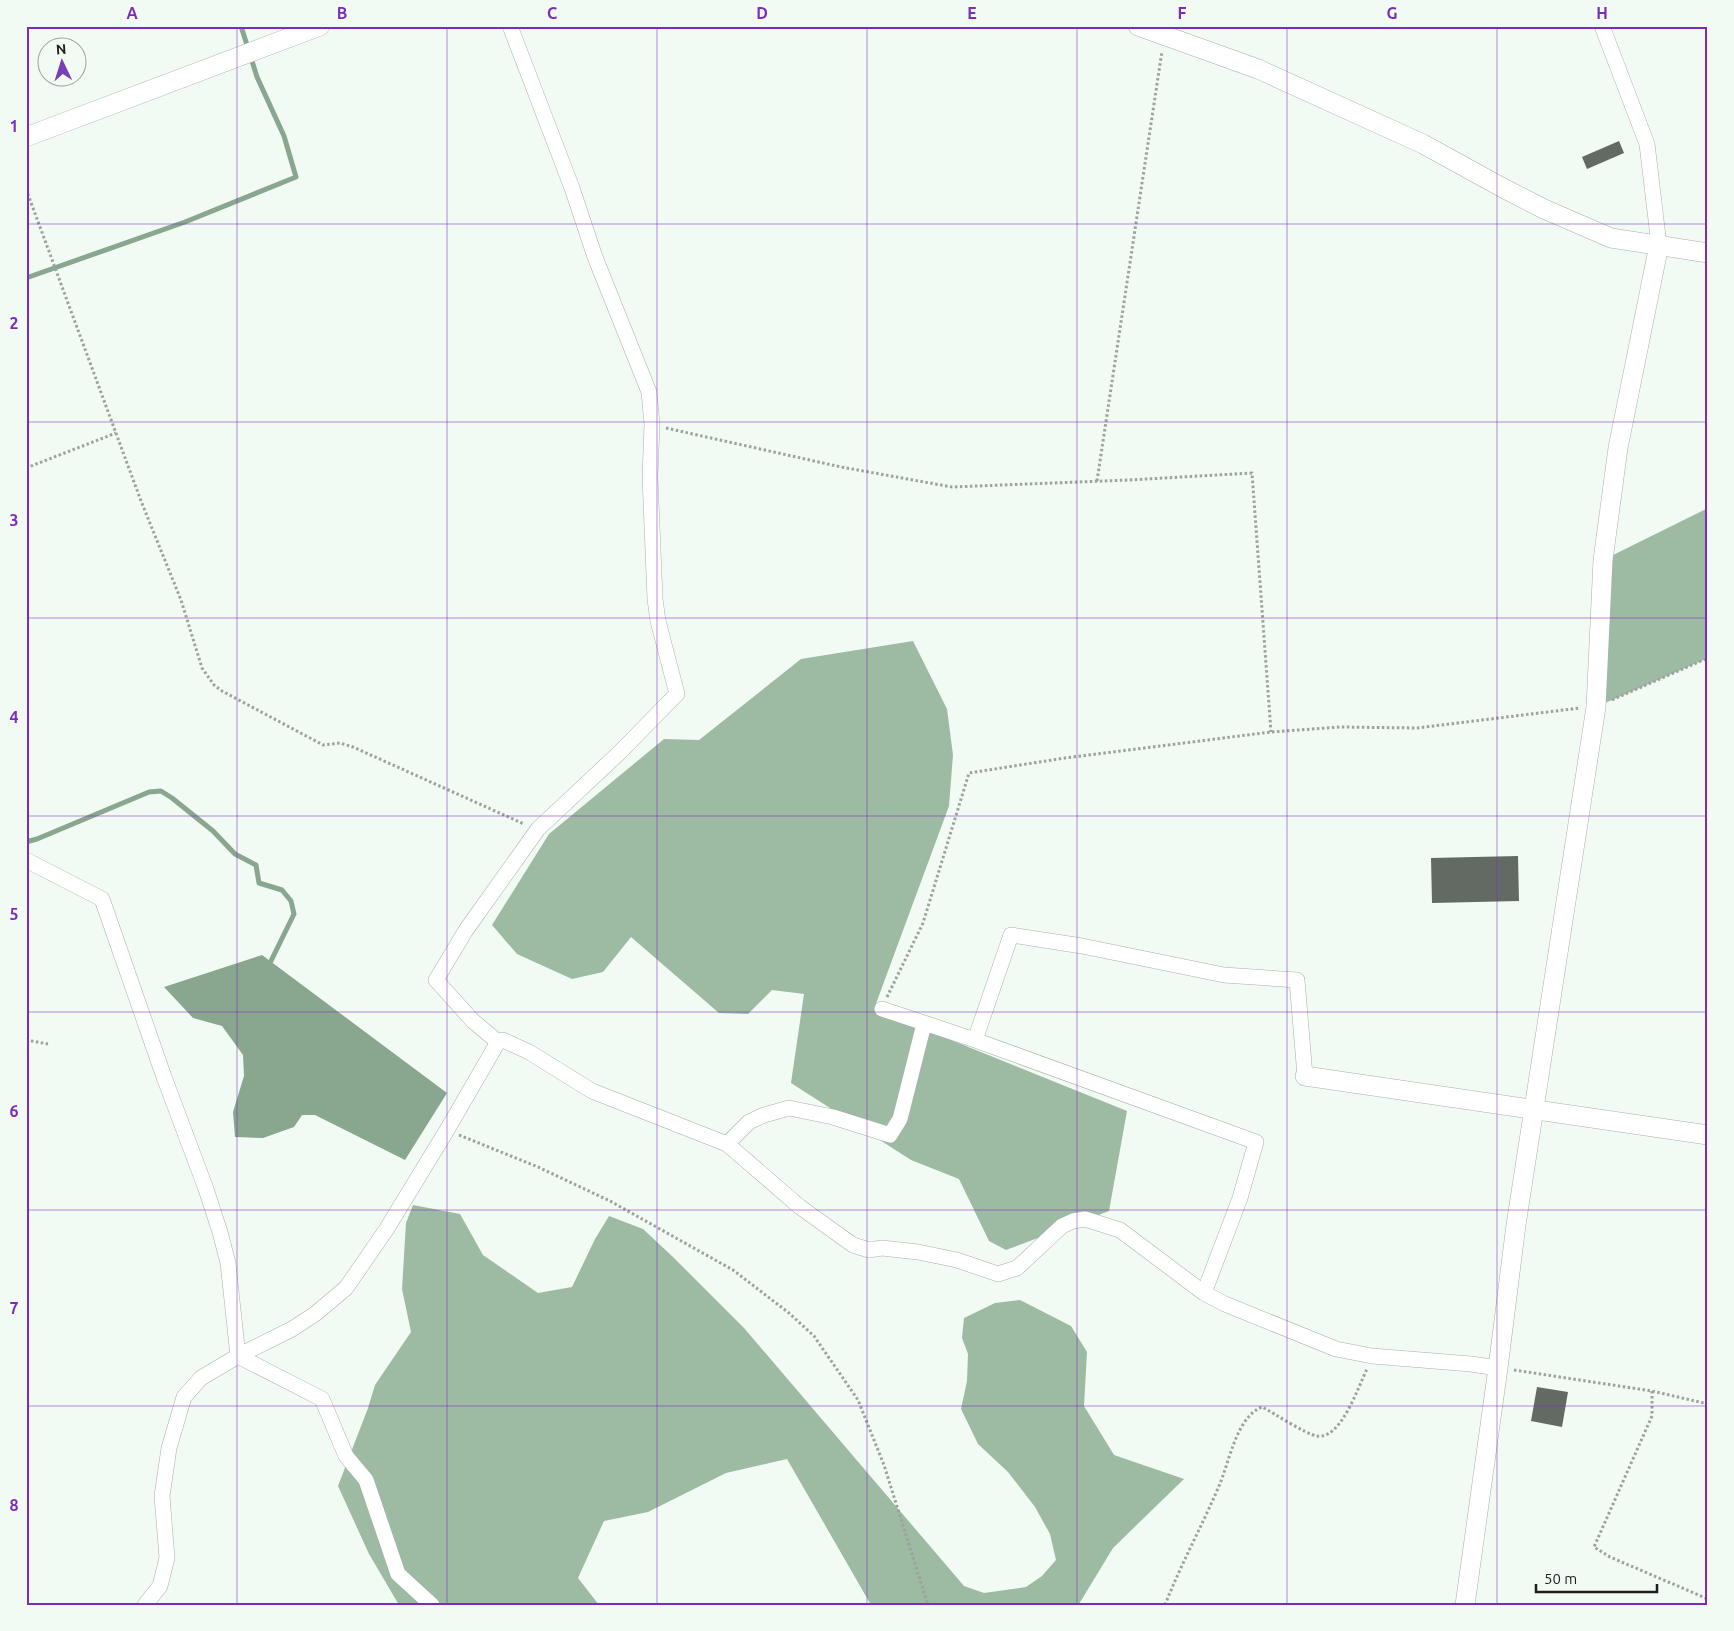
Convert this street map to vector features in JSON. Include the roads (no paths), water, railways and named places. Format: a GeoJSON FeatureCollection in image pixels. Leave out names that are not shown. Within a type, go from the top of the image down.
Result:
{"type":"FeatureCollection","features":[{"type":"Feature","properties":{"kind":"street"},"geometry":{"type":"LineString","coordinates":[[26,137],[320,26]]}},
{"type":"Feature","properties":{"kind":"street"},"geometry":{"type":"LineString","coordinates":[[498,1042],[473,1022],[436,980],[466,930],[538,829],[619,753],[677,694],[654,599],[650,477],[652,424],[649,392],[595,257],[572,188],[510,26]]}},
{"type":"Feature","properties":{"kind":"street"},"geometry":{"type":"LineString","coordinates":[[1138,26],[1258,69],[1423,144],[1520,196],[1612,238],[1708,253]]}},
{"type":"Feature","properties":{"kind":"street"},"geometry":{"type":"LineString","coordinates":[[1465,1605],[1516,1225],[1596,707],[1604,560],[1618,448],[1659,245],[1647,144],[1602,26]]}},
{"type":"Feature","properties":{"kind":"street"},"geometry":{"type":"LineString","coordinates":[[26,860],[102,899],[220,1232],[228,1263],[238,1356]]}},
{"type":"Feature","properties":{"kind":"street"},"geometry":{"type":"LineString","coordinates":[[975,1040],[1011,935],[1082,946],[1224,976],[1297,980],[1305,1076],[1708,1135]]}},
{"type":"Feature","properties":{"kind":"street"},"geometry":{"type":"LineString","coordinates":[[882,1009],[975,1040],[1256,1142],[1240,1198],[1204,1292]]}},
{"type":"Feature","properties":{"kind":"street"},"geometry":{"type":"LineString","coordinates":[[726,1144],[749,1122],[764,1115],[789,1108],[833,1117],[890,1135],[900,1118],[924,1024]]}},
{"type":"Feature","properties":{"kind":"street"},"geometry":{"type":"LineString","coordinates":[[145,1605],[160,1586],[167,1558],[162,1496],[169,1448],[184,1397],[201,1378],[238,1356],[292,1329],[315,1314],[346,1288],[386,1230],[498,1042],[503,1040],[529,1052],[592,1091],[726,1144],[800,1206],[853,1245],[869,1250],[882,1248],[918,1252],[957,1260],[998,1274],[1017,1268],[1062,1226],[1073,1221],[1085,1219],[1120,1230],[1204,1292],[1225,1304],[1336,1349],[1372,1356],[1472,1364],[1498,1368]]}},
{"type":"Feature","properties":{"kind":"street"},"geometry":{"type":"LineString","coordinates":[[238,1356],[322,1399],[346,1456],[366,1480],[398,1574],[432,1605]]}},
{"type":"Feature","properties":{"kind":"waterway"},"geometry":{"type":"LineString","coordinates":[[26,278],[185,222],[296,177],[284,136],[257,77],[241,26]]}},
{"type":"Feature","properties":{"kind":"waterway"},"geometry":{"type":"LineString","coordinates":[[26,842],[149,792],[161,791],[213,831],[235,854],[256,865],[259,883],[282,890],[291,901],[294,914],[268,967]]}}]}
